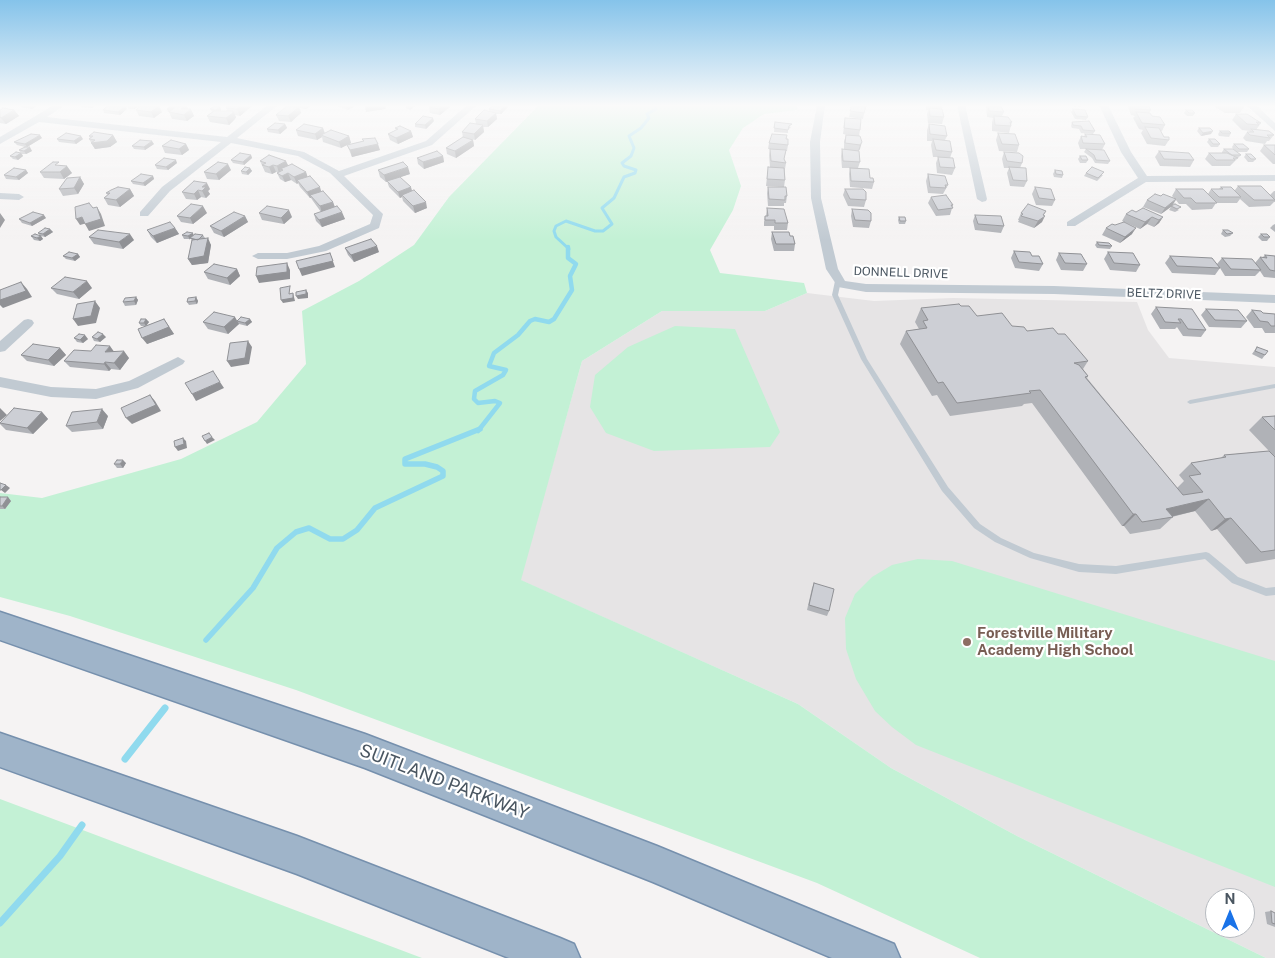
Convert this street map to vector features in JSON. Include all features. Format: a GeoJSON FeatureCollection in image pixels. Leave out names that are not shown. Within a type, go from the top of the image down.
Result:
{"type":"FeatureCollection","features":[{"type":"Feature","properties":{"kind":"highway","name":"SUITLAND PARKWAY"},"geometry":{"type":"LineString","coordinates":[[0,626],[189,689],[382,758],[649,861],[880,958]]}},
{"type":"Feature","properties":{"kind":"highway"},"geometry":{"type":"LineString","coordinates":[[0,750],[297,855],[560,958]]}},
{"type":"Feature","properties":{"kind":"street"},"geometry":{"type":"LineString","coordinates":[[144,214],[157,197],[218,150]]}},
{"type":"Feature","properties":{"kind":"street"},"geometry":{"type":"LineString","coordinates":[[258,256],[287,256],[322,249],[375,226],[378,214],[327,166],[301,154],[283,150]]}},
{"type":"Feature","properties":{"kind":"street"},"geometry":{"type":"LineString","coordinates":[[338,175],[410,150]]}},
{"type":"Feature","properties":{"kind":"street","name":"DONNELL DRIVE"},"geometry":{"type":"LineString","coordinates":[[815,150],[816,198],[832,269],[838,281],[852,287],[866,288],[1054,290]]}},
{"type":"Feature","properties":{"kind":"street"},"geometry":{"type":"LineString","coordinates":[[971,150],[982,199]]}},
{"type":"Feature","properties":{"kind":"street"},"geometry":{"type":"LineString","coordinates":[[1125,150],[1144,178]]}},
{"type":"Feature","properties":{"kind":"street"},"geometry":{"type":"LineString","coordinates":[[1071,224],[1144,178],[1275,178]]}},
{"type":"Feature","properties":{"kind":"street"},"geometry":{"type":"LineString","coordinates":[[0,196],[19,197]]}},
{"type":"Feature","properties":{"kind":"street","name":"BELTZ DRIVE"},"geometry":{"type":"LineString","coordinates":[[1054,290],[1275,299]]}},
{"type":"Feature","properties":{"kind":"street"},"geometry":{"type":"LineString","coordinates":[[0,348],[28,323]]}},
{"type":"Feature","properties":{"kind":"street"},"geometry":{"type":"LineString","coordinates":[[0,382],[51,392],[96,394],[133,385],[178,361]]}},
{"type":"Feature","properties":{"kind":"lane"},"geometry":{"type":"LineString","coordinates":[[838,281],[835,295],[864,359],[945,489],[977,526],[998,540],[1033,556],[1079,568],[1116,570],[1206,554],[1235,580],[1266,592],[1275,591]]}},
{"type":"Feature","properties":{"kind":"lane"},"geometry":{"type":"LineString","coordinates":[[1190,402],[1275,386]]}},
{"type":"Feature","properties":{"kind":"shaded area","name":"Forestville Military Academy High School"},"geometry":{"type":"Polygon","coordinates":[[[807,293],[874,301],[953,298],[1137,302],[1148,330],[1169,358],[1275,367],[1275,958],[1266,958],[1225,938],[1255,938],[1255,888],[1205,888],[1205,928],[1017,836],[891,768],[798,704],[520,580],[582,361],[662,311],[765,311],[807,293]]]}},
{"type":"Feature","properties":{"kind":"green space"},"geometry":{"type":"Polygon","coordinates":[[[495,150],[729,150],[741,186],[733,210],[710,250],[720,273],[804,283],[807,293],[765,311],[662,311],[582,361],[521,580],[798,704],[891,768],[1017,836],[1205,928],[1205,938],[1225,938],[1266,958],[980,958],[817,883],[296,690],[70,616],[0,597],[0,493],[42,498],[181,459],[257,422],[306,364],[302,311],[359,281],[414,245],[449,197],[495,150]]]}},
{"type":"Feature","properties":{"kind":"green space"},"geometry":{"type":"Polygon","coordinates":[[[675,326],[735,329],[780,432],[770,447],[654,451],[606,433],[590,407],[595,375],[628,347],[675,326]]]}},
{"type":"Feature","properties":{"kind":"green space"},"geometry":{"type":"Polygon","coordinates":[[[918,559],[952,561],[1275,661],[1275,887],[916,745],[892,727],[875,711],[856,679],[846,649],[845,618],[855,594],[872,577],[892,565],[918,559]]]}},
{"type":"Feature","properties":{"kind":"green space"},"geometry":{"type":"Polygon","coordinates":[[[0,799],[64,823],[422,958],[0,958],[0,799]]]}},
{"type":"Feature","properties":{"kind":"building"},"geometry":{"type":"Polygon","coordinates":[[[770,150],[786,150],[784,159],[786,163],[771,161],[770,150]]]}},
{"type":"Feature","properties":{"kind":"building"},"geometry":{"type":"Polygon","coordinates":[[[842,150],[859,151],[860,162],[843,161],[842,150]]]}},
{"type":"Feature","properties":{"kind":"building"},"geometry":{"type":"Polygon","coordinates":[[[936,150],[952,150],[952,152],[936,150]]]}},
{"type":"Feature","properties":{"kind":"building"},"geometry":{"type":"Polygon","coordinates":[[[1087,150],[1104,150],[1110,161],[1096,160],[1094,155],[1087,150]]]}},
{"type":"Feature","properties":{"kind":"building"},"geometry":{"type":"Polygon","coordinates":[[[1225,150],[1234,150],[1241,155],[1232,155],[1225,150]]]}},
{"type":"Feature","properties":{"kind":"building"},"geometry":{"type":"Polygon","coordinates":[[[437,151],[443,156],[423,162],[417,158],[437,151]]]}},
{"type":"Feature","properties":{"kind":"building"},"geometry":{"type":"Polygon","coordinates":[[[1159,151],[1189,153],[1194,160],[1164,159],[1159,151]]]}},
{"type":"Feature","properties":{"kind":"building"},"geometry":{"type":"Polygon","coordinates":[[[16,152],[21,153],[15,157],[10,156],[16,152]]]}},
{"type":"Feature","properties":{"kind":"building"},"geometry":{"type":"Polygon","coordinates":[[[1004,152],[1019,153],[1023,156],[1022,163],[1007,161],[1004,152]]]}},
{"type":"Feature","properties":{"kind":"building"},"geometry":{"type":"Polygon","coordinates":[[[240,153],[251,155],[243,162],[231,160],[240,153]]]}},
{"type":"Feature","properties":{"kind":"building"},"geometry":{"type":"Polygon","coordinates":[[[1209,153],[1227,153],[1238,158],[1233,158],[1235,160],[1216,160],[1209,153]]]}},
{"type":"Feature","properties":{"kind":"building"},"geometry":{"type":"Polygon","coordinates":[[[1246,154],[1251,154],[1256,159],[1251,159],[1246,154]]]}},
{"type":"Feature","properties":{"kind":"building"},"geometry":{"type":"Polygon","coordinates":[[[269,155],[286,161],[277,166],[269,167],[262,165],[266,163],[260,161],[269,155]]]}},
{"type":"Feature","properties":{"kind":"building"},"geometry":{"type":"Polygon","coordinates":[[[1080,156],[1086,156],[1088,160],[1082,160],[1080,156]]]}},
{"type":"Feature","properties":{"kind":"building"},"geometry":{"type":"Polygon","coordinates":[[[938,157],[953,158],[955,168],[940,167],[938,157]]]}},
{"type":"Feature","properties":{"kind":"building"},"geometry":{"type":"Polygon","coordinates":[[[164,158],[176,160],[166,167],[155,165],[164,158]]]}},
{"type":"Feature","properties":{"kind":"building"},"geometry":{"type":"Polygon","coordinates":[[[53,162],[59,162],[55,165],[67,166],[60,172],[40,172],[53,162]]]}},
{"type":"Feature","properties":{"kind":"building"},"geometry":{"type":"Polygon","coordinates":[[[218,162],[228,164],[216,174],[204,172],[218,162]]]}},
{"type":"Feature","properties":{"kind":"building"},"geometry":{"type":"Polygon","coordinates":[[[403,162],[408,167],[384,175],[378,170],[403,162]]]}},
{"type":"Feature","properties":{"kind":"building"},"geometry":{"type":"Polygon","coordinates":[[[292,164],[306,172],[294,177],[288,173],[282,176],[277,173],[283,170],[280,169],[292,164]]]}},
{"type":"Feature","properties":{"kind":"building"},"geometry":{"type":"Polygon","coordinates":[[[245,167],[250,168],[246,172],[241,171],[245,167]]]}},
{"type":"Feature","properties":{"kind":"building"},"geometry":{"type":"Polygon","coordinates":[[[768,167],[784,168],[785,180],[767,179],[768,167]]]}},
{"type":"Feature","properties":{"kind":"building"},"geometry":{"type":"Polygon","coordinates":[[[1009,167],[1026,168],[1027,181],[1013,180],[1009,167]]]}},
{"type":"Feature","properties":{"kind":"building"},"geometry":{"type":"Polygon","coordinates":[[[1092,167],[1104,172],[1098,178],[1086,173],[1092,167]]]}},
{"type":"Feature","properties":{"kind":"building"},"geometry":{"type":"Polygon","coordinates":[[[14,168],[26,170],[16,177],[4,175],[14,168]]]}},
{"type":"Feature","properties":{"kind":"building"},"geometry":{"type":"Polygon","coordinates":[[[850,168],[869,169],[870,178],[873,178],[874,182],[851,181],[850,168]]]}},
{"type":"Feature","properties":{"kind":"building"},"geometry":{"type":"Polygon","coordinates":[[[1055,170],[1062,171],[1063,175],[1056,174],[1055,170]]]}},
{"type":"Feature","properties":{"kind":"building"},"geometry":{"type":"Polygon","coordinates":[[[141,174],[153,176],[143,183],[131,181],[141,174]]]}},
{"type":"Feature","properties":{"kind":"building"},"geometry":{"type":"Polygon","coordinates":[[[928,174],[945,176],[948,185],[945,185],[946,188],[930,187],[928,174]]]}},
{"type":"Feature","properties":{"kind":"building"},"geometry":{"type":"Polygon","coordinates":[[[310,176],[320,187],[307,192],[297,180],[310,176]]]}},
{"type":"Feature","properties":{"kind":"building"},"geometry":{"type":"Polygon","coordinates":[[[80,177],[74,188],[59,189],[67,178],[80,177]]]}},
{"type":"Feature","properties":{"kind":"building"},"geometry":{"type":"Polygon","coordinates":[[[400,177],[411,187],[398,192],[387,181],[400,177]]]}},
{"type":"Feature","properties":{"kind":"building"},"geometry":{"type":"Polygon","coordinates":[[[194,181],[207,183],[202,187],[206,187],[194,194],[182,192],[194,181]]]}},
{"type":"Feature","properties":{"kind":"building"},"geometry":{"type":"Polygon","coordinates":[[[1238,186],[1261,186],[1275,200],[1254,200],[1238,186]]]}},
{"type":"Feature","properties":{"kind":"building"},"geometry":{"type":"Polygon","coordinates":[[[118,187],[130,189],[116,200],[104,198],[110,193],[106,193],[118,187]]]}},
{"type":"Feature","properties":{"kind":"building"},"geometry":{"type":"Polygon","coordinates":[[[768,187],[786,187],[787,196],[785,196],[785,200],[769,199],[768,187]]]}},
{"type":"Feature","properties":{"kind":"building"},"geometry":{"type":"Polygon","coordinates":[[[1035,187],[1051,189],[1055,200],[1039,198],[1035,187]]]}},
{"type":"Feature","properties":{"kind":"building"},"geometry":{"type":"Polygon","coordinates":[[[1221,187],[1231,187],[1241,197],[1219,197],[1211,189],[1223,189],[1221,187]]]}},
{"type":"Feature","properties":{"kind":"building"},"geometry":{"type":"Polygon","coordinates":[[[845,189],[863,189],[866,192],[866,200],[850,199],[845,189]]]}},
{"type":"Feature","properties":{"kind":"building"},"geometry":{"type":"Polygon","coordinates":[[[1176,189],[1203,189],[1217,203],[1196,203],[1191,198],[1184,198],[1176,189]]]}},
{"type":"Feature","properties":{"kind":"building"},"geometry":{"type":"Polygon","coordinates":[[[414,190],[426,202],[413,206],[402,195],[414,190]]]}},
{"type":"Feature","properties":{"kind":"building"},"geometry":{"type":"Polygon","coordinates":[[[323,191],[333,202],[320,206],[310,195],[323,191]]]}},
{"type":"Feature","properties":{"kind":"building"},"geometry":{"type":"Polygon","coordinates":[[[1155,194],[1161,196],[1163,194],[1176,199],[1165,208],[1147,200],[1155,194]]]}},
{"type":"Feature","properties":{"kind":"building"},"geometry":{"type":"Polygon","coordinates":[[[946,195],[953,208],[938,210],[931,197],[946,195]]]}},
{"type":"Feature","properties":{"kind":"building"},"geometry":{"type":"Polygon","coordinates":[[[89,203],[93,208],[97,207],[101,219],[85,224],[82,217],[76,219],[75,207],[89,203]]]}},
{"type":"Feature","properties":{"kind":"building"},"geometry":{"type":"Polygon","coordinates":[[[191,204],[203,206],[190,218],[177,216],[191,204]]]}},
{"type":"Feature","properties":{"kind":"building"},"geometry":{"type":"Polygon","coordinates":[[[1028,204],[1046,211],[1043,215],[1045,216],[1038,221],[1021,216],[1023,214],[1021,213],[1028,204]]]}},
{"type":"Feature","properties":{"kind":"building"},"geometry":{"type":"Polygon","coordinates":[[[1175,204],[1181,207],[1177,209],[1171,206],[1175,204]]]}},
{"type":"Feature","properties":{"kind":"building"},"geometry":{"type":"Polygon","coordinates":[[[267,206],[289,210],[281,218],[259,213],[267,206]]]}},
{"type":"Feature","properties":{"kind":"building"},"geometry":{"type":"Polygon","coordinates":[[[337,206],[342,212],[319,220],[314,214],[337,206]]]}},
{"type":"Feature","properties":{"kind":"building"},"geometry":{"type":"Polygon","coordinates":[[[767,208],[784,209],[788,223],[775,223],[775,220],[765,220],[765,216],[768,216],[767,208]]]}},
{"type":"Feature","properties":{"kind":"building"},"geometry":{"type":"Polygon","coordinates":[[[1143,208],[1163,217],[1159,220],[1152,217],[1145,222],[1126,214],[1132,210],[1136,212],[1143,208]]]}},
{"type":"Feature","properties":{"kind":"building"},"geometry":{"type":"Polygon","coordinates":[[[852,209],[868,210],[871,213],[871,221],[855,220],[852,209]]]}},
{"type":"Feature","properties":{"kind":"building"},"geometry":{"type":"Polygon","coordinates":[[[33,212],[44,215],[30,223],[19,219],[33,212]]]}},
{"type":"Feature","properties":{"kind":"building"},"geometry":{"type":"Polygon","coordinates":[[[234,212],[245,216],[221,231],[210,226],[234,212]]]}},
{"type":"Feature","properties":{"kind":"building"},"geometry":{"type":"Polygon","coordinates":[[[975,215],[1001,216],[1004,226],[978,224],[975,215]]]}},
{"type":"Feature","properties":{"kind":"building"},"geometry":{"type":"Polygon","coordinates":[[[899,217],[905,217],[906,221],[900,221],[899,217]]]}},
{"type":"Feature","properties":{"kind":"building"},"geometry":{"type":"Polygon","coordinates":[[[170,222],[175,228],[153,236],[147,230],[170,222]]]}},
{"type":"Feature","properties":{"kind":"building"},"geometry":{"type":"Polygon","coordinates":[[[1124,222],[1136,228],[1125,237],[1106,228],[1112,224],[1124,222]]]}},
{"type":"Feature","properties":{"kind":"building"},"geometry":{"type":"Polygon","coordinates":[[[45,228],[50,229],[43,234],[38,233],[45,228]]]}},
{"type":"Feature","properties":{"kind":"building"},"geometry":{"type":"Polygon","coordinates":[[[98,230],[130,234],[119,242],[89,237],[98,230]]]}},
{"type":"Feature","properties":{"kind":"building"},"geometry":{"type":"Polygon","coordinates":[[[1223,230],[1228,230],[1233,233],[1227,234],[1223,230]]]}},
{"type":"Feature","properties":{"kind":"building"},"geometry":{"type":"Polygon","coordinates":[[[187,232],[193,233],[188,236],[182,235],[187,232]]]}},
{"type":"Feature","properties":{"kind":"building"},"geometry":{"type":"Polygon","coordinates":[[[772,232],[789,232],[790,236],[793,236],[795,244],[776,244],[772,232]]]}},
{"type":"Feature","properties":{"kind":"building"},"geometry":{"type":"Polygon","coordinates":[[[35,234],[41,236],[37,238],[31,236],[35,234]]]}},
{"type":"Feature","properties":{"kind":"building"},"geometry":{"type":"Polygon","coordinates":[[[195,234],[203,235],[198,240],[190,238],[195,234]]]}},
{"type":"Feature","properties":{"kind":"building"},"geometry":{"type":"Polygon","coordinates":[[[1261,234],[1267,234],[1270,237],[1264,237],[1261,234]]]}},
{"type":"Feature","properties":{"kind":"building"},"geometry":{"type":"Polygon","coordinates":[[[208,238],[204,256],[188,259],[192,240],[208,238]]]}},
{"type":"Feature","properties":{"kind":"building"},"geometry":{"type":"Polygon","coordinates":[[[371,239],[377,246],[351,255],[345,248],[371,239]]]}},
{"type":"Feature","properties":{"kind":"building"},"geometry":{"type":"Polygon","coordinates":[[[1097,242],[1109,243],[1112,246],[1099,245],[1097,242]]]}},
{"type":"Feature","properties":{"kind":"building"},"geometry":{"type":"Polygon","coordinates":[[[1014,251],[1030,252],[1032,256],[1039,256],[1043,264],[1019,262],[1014,251]]]}},
{"type":"Feature","properties":{"kind":"building"},"geometry":{"type":"Polygon","coordinates":[[[69,252],[78,254],[72,258],[63,256],[69,252]]]}},
{"type":"Feature","properties":{"kind":"building"},"geometry":{"type":"Polygon","coordinates":[[[1108,252],[1133,253],[1140,265],[1114,263],[1108,252]]]}},
{"type":"Feature","properties":{"kind":"building"},"geometry":{"type":"Polygon","coordinates":[[[330,253],[333,261],[299,269],[296,261],[330,253]]]}},
{"type":"Feature","properties":{"kind":"building"},"geometry":{"type":"Polygon","coordinates":[[[1059,253],[1081,254],[1087,264],[1065,263],[1059,253]]]}},
{"type":"Feature","properties":{"kind":"building"},"geometry":{"type":"Polygon","coordinates":[[[1265,255],[1275,256],[1275,271],[1270,270],[1260,257],[1267,258],[1265,255]]]}},
{"type":"Feature","properties":{"kind":"building"},"geometry":{"type":"Polygon","coordinates":[[[1170,256],[1212,258],[1220,268],[1177,266],[1170,256]]]}},
{"type":"Feature","properties":{"kind":"building"},"geometry":{"type":"Polygon","coordinates":[[[1222,258],[1252,259],[1261,270],[1231,269],[1222,258]]]}},
{"type":"Feature","properties":{"kind":"building"},"geometry":{"type":"Polygon","coordinates":[[[287,263],[287,272],[256,276],[257,267],[287,263]]]}},
{"type":"Feature","properties":{"kind":"building"},"geometry":{"type":"Polygon","coordinates":[[[214,264],[237,269],[227,278],[204,272],[214,264]]]}},
{"type":"Feature","properties":{"kind":"building"},"geometry":{"type":"Polygon","coordinates":[[[65,277],[87,281],[73,292],[51,288],[65,277]]]}},
{"type":"Feature","properties":{"kind":"building"},"geometry":{"type":"Polygon","coordinates":[[[21,282],[26,291],[0,300],[0,290],[21,282]]]}},
{"type":"Feature","properties":{"kind":"building"},"geometry":{"type":"Polygon","coordinates":[[[290,286],[289,294],[293,293],[293,298],[281,300],[280,288],[290,286]]]}},
{"type":"Feature","properties":{"kind":"building"},"geometry":{"type":"Polygon","coordinates":[[[306,290],[306,294],[296,296],[296,292],[306,290]]]}},
{"type":"Feature","properties":{"kind":"building"},"geometry":{"type":"Polygon","coordinates":[[[136,297],[134,301],[123,302],[125,298],[136,297]]]}},
{"type":"Feature","properties":{"kind":"building"},"geometry":{"type":"Polygon","coordinates":[[[196,297],[195,301],[187,302],[188,298],[196,297]]]}},
{"type":"Feature","properties":{"kind":"building"},"geometry":{"type":"Polygon","coordinates":[[[95,301],[91,316],[73,319],[77,304],[95,301]]]}},
{"type":"Feature","properties":{"kind":"building"},"geometry":{"type":"Polygon","coordinates":[[[959,304],[961,306],[969,306],[977,316],[1002,313],[1012,326],[1024,327],[1027,331],[1053,328],[1058,334],[1065,334],[1088,361],[1074,363],[1079,365],[1088,376],[1085,377],[1183,495],[1203,492],[1189,476],[1201,474],[1191,463],[1226,457],[1224,455],[1269,451],[1275,457],[1275,550],[1261,552],[1231,518],[1225,519],[1209,499],[1166,509],[1173,517],[1142,522],[1136,514],[1133,514],[1040,390],[1029,391],[1031,393],[957,403],[943,382],[938,383],[906,331],[927,328],[923,321],[928,320],[921,308],[959,304]]]}},
{"type":"Feature","properties":{"kind":"building"},"geometry":{"type":"Polygon","coordinates":[[[1156,307],[1192,309],[1206,330],[1188,329],[1181,319],[1178,319],[1181,323],[1165,322],[1156,307]]]}},
{"type":"Feature","properties":{"kind":"building"},"geometry":{"type":"Polygon","coordinates":[[[1206,309],[1238,310],[1247,321],[1215,320],[1206,309]]]}},
{"type":"Feature","properties":{"kind":"building"},"geometry":{"type":"Polygon","coordinates":[[[1252,310],[1275,314],[1275,326],[1271,326],[1268,322],[1260,321],[1252,310]]]}},
{"type":"Feature","properties":{"kind":"building"},"geometry":{"type":"Polygon","coordinates":[[[214,312],[235,317],[224,327],[203,322],[214,312]]]}},
{"type":"Feature","properties":{"kind":"building"},"geometry":{"type":"Polygon","coordinates":[[[241,317],[250,319],[245,323],[237,321],[241,317]]]}},
{"type":"Feature","properties":{"kind":"building"},"geometry":{"type":"Polygon","coordinates":[[[141,319],[146,319],[144,323],[139,323],[141,319]]]}},
{"type":"Feature","properties":{"kind":"building"},"geometry":{"type":"Polygon","coordinates":[[[164,319],[169,327],[142,338],[138,329],[164,319]]]}},
{"type":"Feature","properties":{"kind":"building"},"geometry":{"type":"Polygon","coordinates":[[[98,332],[103,334],[97,339],[92,337],[98,332]]]}},
{"type":"Feature","properties":{"kind":"building"},"geometry":{"type":"Polygon","coordinates":[[[79,334],[85,335],[80,340],[74,338],[79,334]]]}},
{"type":"Feature","properties":{"kind":"building"},"geometry":{"type":"Polygon","coordinates":[[[248,341],[245,358],[227,361],[230,343],[248,341]]]}},
{"type":"Feature","properties":{"kind":"building"},"geometry":{"type":"Polygon","coordinates":[[[33,344],[60,348],[48,360],[21,355],[33,344]]]}},
{"type":"Feature","properties":{"kind":"building"},"geometry":{"type":"Polygon","coordinates":[[[96,345],[110,346],[105,352],[124,351],[114,363],[64,361],[74,350],[91,351],[96,345]]]}},
{"type":"Feature","properties":{"kind":"building"},"geometry":{"type":"Polygon","coordinates":[[[1257,347],[1268,351],[1265,355],[1255,351],[1257,347]]]}},
{"type":"Feature","properties":{"kind":"building"},"geometry":{"type":"Polygon","coordinates":[[[213,371],[220,382],[192,394],[185,383],[213,371]]]}},
{"type":"Feature","properties":{"kind":"building"},"geometry":{"type":"Polygon","coordinates":[[[150,395],[156,405],[126,418],[121,408],[150,395]]]}},
{"type":"Feature","properties":{"kind":"building"},"geometry":{"type":"Polygon","coordinates":[[[14,408],[42,412],[27,428],[0,423],[14,408]]]}},
{"type":"Feature","properties":{"kind":"building"},"geometry":{"type":"Polygon","coordinates":[[[102,409],[97,422],[66,426],[72,412],[102,409]]]}},
{"type":"Feature","properties":{"kind":"building"},"geometry":{"type":"Polygon","coordinates":[[[1275,416],[1275,430],[1262,417],[1275,416]]]}},
{"type":"Feature","properties":{"kind":"building"},"geometry":{"type":"Polygon","coordinates":[[[209,433],[212,437],[205,441],[202,436],[209,433]]]}},
{"type":"Feature","properties":{"kind":"building"},"geometry":{"type":"Polygon","coordinates":[[[183,438],[184,444],[175,447],[174,441],[183,438]]]}},
{"type":"Feature","properties":{"kind":"building"},"geometry":{"type":"Polygon","coordinates":[[[117,460],[123,460],[120,464],[114,464],[117,460]]]}},
{"type":"Feature","properties":{"kind":"building"},"geometry":{"type":"Polygon","coordinates":[[[0,483],[6,485],[1,490],[0,490],[0,483]]]}},
{"type":"Feature","properties":{"kind":"building"},"geometry":{"type":"Polygon","coordinates":[[[0,497],[8,497],[2,506],[0,506],[0,497]]]}},
{"type":"Feature","properties":{"kind":"building"},"geometry":{"type":"Polygon","coordinates":[[[814,583],[834,589],[829,611],[809,605],[814,583]]]}},
{"type":"Feature","properties":{"kind":"building"},"geometry":{"type":"Polygon","coordinates":[[[1271,911],[1275,913],[1275,924],[1272,923],[1271,911]]]}},
{"type":"Feature","properties":{"kind":"waterway"},"geometry":{"type":"LineString","coordinates":[[568,248],[556,237],[554,231],[556,226],[566,221],[595,231],[603,231],[612,224],[602,208],[614,198],[624,177],[635,173],[636,170],[624,166],[622,163],[631,156],[633,150]]}},
{"type":"Feature","properties":{"kind":"waterway"},"geometry":{"type":"LineString","coordinates":[[479,429],[500,403],[495,401],[478,403],[474,399],[475,391],[503,375],[506,370],[489,366],[494,353],[518,335],[530,321],[535,319],[549,322],[554,319],[572,290],[570,276],[576,264],[568,258],[568,248]]}},
{"type":"Feature","properties":{"kind":"waterway"},"geometry":{"type":"LineString","coordinates":[[206,640],[253,588],[277,548],[296,532],[309,528],[330,539],[343,539],[357,530],[375,508],[443,476],[443,471],[437,467],[425,464],[405,464],[405,459],[479,429]]}},
{"type":"Feature","properties":{"kind":"waterway"},"geometry":{"type":"LineString","coordinates":[[125,759],[165,708]]}},
{"type":"Feature","properties":{"kind":"waterway"},"geometry":{"type":"LineString","coordinates":[[0,923],[60,856],[82,825]]}},
{"type":"Feature","properties":{"kind":"place","name":"Forestville Military Academy High School"},"geometry":{"type":"Point","coordinates":[967,642]}}]}
